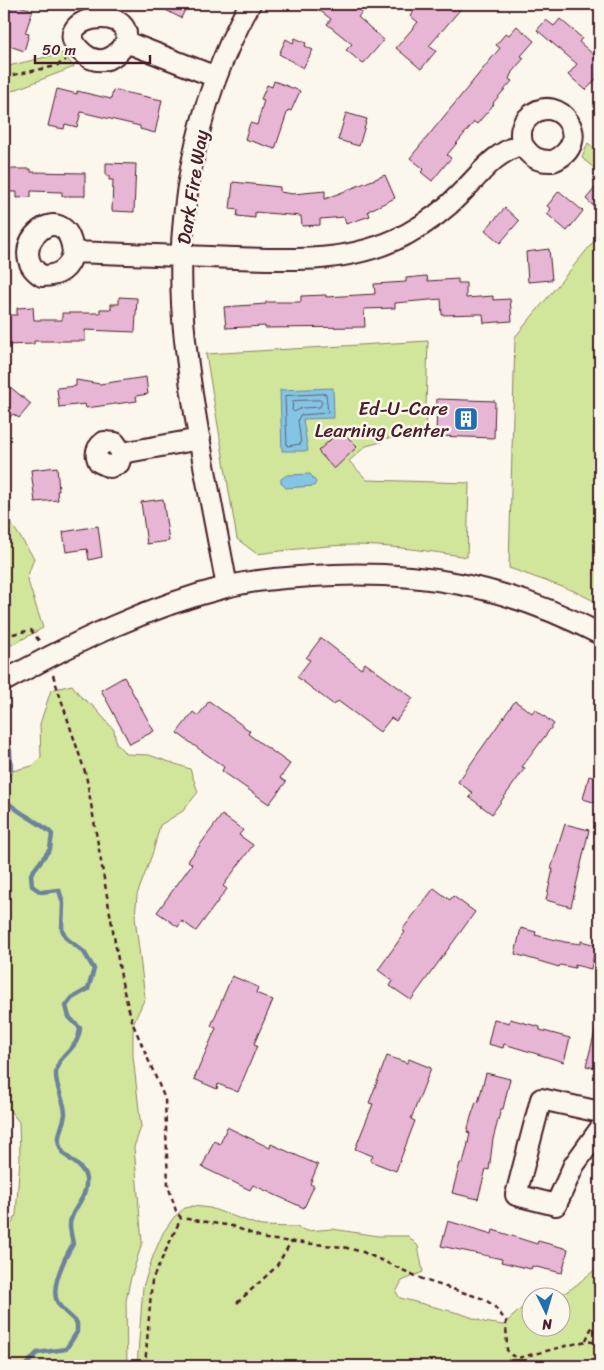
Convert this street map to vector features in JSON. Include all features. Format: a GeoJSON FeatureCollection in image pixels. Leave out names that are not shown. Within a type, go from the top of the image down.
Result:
{"type":"FeatureCollection","features":[{"type":"Feature","properties":{"kind":"street","name":"Dark Fire Way"},"geometry":{"type":"LineString","coordinates":[[227,587],[200,439],[185,339],[182,256],[184,217],[195,147],[216,77],[230,41],[250,4]]}},
{"type":"Feature","properties":{"kind":"street"},"geometry":{"type":"LineString","coordinates":[[103,8],[114,11],[126,26],[126,42],[114,57],[105,60],[89,58],[80,51],[76,42],[76,25],[86,12],[94,9],[103,8]]}},
{"type":"Feature","properties":{"kind":"street"},"geometry":{"type":"LineString","coordinates":[[126,42],[216,77]]}},
{"type":"Feature","properties":{"kind":"street"},"geometry":{"type":"LineString","coordinates":[[73,252],[309,260],[350,255],[388,243],[426,223],[462,193],[489,162],[507,150],[522,144]]}},
{"type":"Feature","properties":{"kind":"street"},"geometry":{"type":"LineString","coordinates":[[122,453],[200,439]]}},
{"type":"Feature","properties":{"kind":"street"},"geometry":{"type":"LineString","coordinates":[[4,681],[89,636],[128,619],[175,602],[227,587],[286,578],[347,574],[389,574],[431,578],[491,590],[535,604],[600,634]]}},
{"type":"Feature","properties":{"kind":"street"},"geometry":{"type":"LineString","coordinates":[[600,1112],[541,1100],[516,1195],[556,1205],[574,1165],[600,1129]]}},
{"type":"Feature","properties":{"kind":"path"},"geometry":{"type":"LineString","coordinates":[[4,77],[56,66],[80,51]]}},
{"type":"Feature","properties":{"kind":"path"},"geometry":{"type":"LineString","coordinates":[[4,636],[31,630],[38,637],[86,775],[123,988],[133,1024],[165,1099],[168,1185],[176,1212],[181,1218],[232,1226],[254,1236],[343,1247],[363,1252],[427,1281],[484,1299],[494,1306],[506,1321],[508,1350],[511,1356],[527,1357],[586,1341],[600,1343]]}},
{"type":"Feature","properties":{"kind":"path"},"geometry":{"type":"LineString","coordinates":[[145,1366],[152,1280],[181,1218]]}},
{"type":"Feature","properties":{"kind":"path"},"geometry":{"type":"LineString","coordinates":[[237,1303],[276,1267],[291,1242]]}},
{"type":"Feature","properties":{"kind":"path"},"geometry":{"type":"LineString","coordinates":[[586,1341],[591,1329],[600,1319]]}},
{"type":"Feature","properties":{"kind":"green space"},"geometry":{"type":"Polygon","coordinates":[[[63,53],[74,67],[4,94],[4,67],[63,53]]]}},
{"type":"Feature","properties":{"kind":"green space"},"geometry":{"type":"Polygon","coordinates":[[[588,143],[600,153],[600,173],[582,158],[588,143]]]}},
{"type":"Feature","properties":{"kind":"green space"},"geometry":{"type":"Polygon","coordinates":[[[600,234],[600,604],[574,591],[509,568],[515,337],[600,234]]]}},
{"type":"Feature","properties":{"kind":"green space"},"geometry":{"type":"Polygon","coordinates":[[[428,341],[425,439],[382,438],[381,442],[366,446],[349,461],[367,480],[469,483],[467,557],[412,549],[356,545],[257,554],[237,539],[206,354],[428,341]]]}},
{"type":"Feature","properties":{"kind":"green space"},"geometry":{"type":"Polygon","coordinates":[[[4,503],[9,520],[34,558],[27,578],[43,628],[4,649],[4,503]]]}},
{"type":"Feature","properties":{"kind":"green space"},"geometry":{"type":"Polygon","coordinates":[[[72,685],[81,697],[94,707],[114,730],[116,743],[126,754],[149,755],[190,769],[198,792],[183,811],[160,825],[153,852],[137,895],[135,917],[145,998],[133,1024],[133,1056],[141,1127],[134,1147],[142,1243],[126,1301],[127,1366],[4,1366],[5,1238],[16,1215],[20,1157],[19,1122],[4,1103],[4,773],[32,766],[41,757],[40,724],[51,690],[72,685]]]}},
{"type":"Feature","properties":{"kind":"green space"},"geometry":{"type":"Polygon","coordinates":[[[193,1206],[210,1208],[261,1226],[296,1227],[307,1231],[332,1229],[378,1236],[408,1236],[418,1246],[423,1272],[402,1281],[396,1292],[400,1298],[462,1314],[484,1322],[503,1325],[522,1308],[522,1338],[572,1338],[572,1288],[600,1267],[600,1366],[137,1366],[143,1287],[163,1233],[174,1217],[185,1208],[193,1206]]]}},
{"type":"Feature","properties":{"kind":"water"},"geometry":{"type":"Polygon","coordinates":[[[333,388],[334,418],[303,419],[308,451],[282,451],[280,390],[333,388]]]}},
{"type":"Feature","properties":{"kind":"water"},"geometry":{"type":"Polygon","coordinates":[[[310,474],[316,482],[314,486],[286,488],[281,483],[281,479],[287,475],[310,474]]]}},
{"type":"Feature","properties":{"kind":"building"},"geometry":{"type":"Polygon","coordinates":[[[4,4],[13,4],[33,10],[25,33],[29,34],[24,51],[4,44],[7,31],[4,27],[7,16],[4,15],[4,4]]]}},
{"type":"Feature","properties":{"kind":"building"},"geometry":{"type":"Polygon","coordinates":[[[154,4],[188,4],[181,18],[154,4]]]}},
{"type":"Feature","properties":{"kind":"building"},"geometry":{"type":"Polygon","coordinates":[[[311,4],[354,4],[363,11],[358,17],[384,40],[363,64],[346,50],[352,44],[327,24],[331,19],[311,4]]]}},
{"type":"Feature","properties":{"kind":"building"},"geometry":{"type":"Polygon","coordinates":[[[420,4],[465,4],[429,46],[436,51],[421,69],[396,48],[418,22],[410,16],[420,4]]]}},
{"type":"Feature","properties":{"kind":"building"},"geometry":{"type":"Polygon","coordinates":[[[560,19],[582,38],[579,42],[600,60],[600,75],[586,90],[568,75],[577,64],[537,30],[546,20],[554,26],[560,19]]]}},
{"type":"Feature","properties":{"kind":"building"},"geometry":{"type":"Polygon","coordinates":[[[517,26],[534,41],[521,56],[524,58],[512,72],[509,79],[512,81],[477,124],[474,122],[447,155],[451,158],[432,181],[421,172],[424,169],[410,158],[500,48],[496,45],[506,33],[509,35],[517,26]]]}},
{"type":"Feature","properties":{"kind":"building"},"geometry":{"type":"Polygon","coordinates":[[[295,38],[306,43],[305,46],[313,50],[303,68],[279,54],[286,39],[293,43],[295,38]]]}},
{"type":"Feature","properties":{"kind":"building"},"geometry":{"type":"Polygon","coordinates":[[[274,81],[300,91],[291,111],[288,110],[275,149],[245,139],[250,123],[257,125],[264,100],[261,99],[267,85],[272,87],[274,81]]]}},
{"type":"Feature","properties":{"kind":"building"},"geometry":{"type":"Polygon","coordinates":[[[57,89],[77,94],[77,91],[111,99],[113,90],[162,100],[155,133],[140,129],[140,126],[81,112],[77,127],[65,124],[64,129],[48,126],[57,89]]]}},
{"type":"Feature","properties":{"kind":"building"},"geometry":{"type":"Polygon","coordinates":[[[346,113],[367,119],[359,146],[338,140],[346,113]]]}},
{"type":"Feature","properties":{"kind":"building"},"geometry":{"type":"Polygon","coordinates":[[[106,163],[136,164],[134,212],[112,211],[113,180],[109,180],[109,176],[106,176],[106,163]]]}},
{"type":"Feature","properties":{"kind":"building"},"geometry":{"type":"Polygon","coordinates":[[[4,169],[31,169],[31,172],[85,173],[85,196],[62,196],[62,192],[31,191],[31,197],[17,198],[17,192],[4,192],[4,169]]]}},
{"type":"Feature","properties":{"kind":"building"},"geometry":{"type":"Polygon","coordinates":[[[385,175],[395,198],[368,211],[370,216],[346,224],[344,217],[320,219],[320,225],[302,226],[301,216],[255,212],[255,218],[237,216],[238,210],[230,209],[233,182],[280,187],[280,192],[293,194],[325,191],[325,199],[385,175]]]}},
{"type":"Feature","properties":{"kind":"building"},"geometry":{"type":"Polygon","coordinates":[[[600,182],[600,212],[586,199],[600,182]]]}},
{"type":"Feature","properties":{"kind":"building"},"geometry":{"type":"Polygon","coordinates":[[[559,191],[583,211],[567,231],[547,214],[551,209],[547,206],[559,191]]]}},
{"type":"Feature","properties":{"kind":"building"},"geometry":{"type":"Polygon","coordinates":[[[505,208],[519,221],[500,243],[485,230],[505,208]]]}},
{"type":"Feature","properties":{"kind":"building"},"geometry":{"type":"Polygon","coordinates":[[[549,249],[552,280],[528,282],[526,252],[549,249]]]}},
{"type":"Feature","properties":{"kind":"building"},"geometry":{"type":"Polygon","coordinates":[[[427,276],[428,281],[458,279],[458,283],[466,283],[466,298],[493,296],[493,300],[510,299],[512,321],[484,323],[483,314],[442,315],[441,299],[395,303],[395,308],[364,309],[365,327],[265,328],[265,326],[226,328],[224,307],[266,304],[266,302],[301,302],[301,296],[326,295],[326,297],[375,294],[374,284],[406,282],[406,278],[427,276]]]}},
{"type":"Feature","properties":{"kind":"building"},"geometry":{"type":"Polygon","coordinates":[[[119,297],[137,298],[135,332],[85,330],[85,341],[34,341],[34,344],[4,345],[4,320],[8,320],[8,315],[17,315],[17,308],[33,307],[34,320],[62,320],[62,313],[100,313],[100,309],[111,309],[111,304],[119,304],[119,297]]]}},
{"type":"Feature","properties":{"kind":"building"},"geometry":{"type":"Polygon","coordinates":[[[146,377],[148,394],[136,396],[137,401],[86,408],[85,404],[59,407],[57,388],[76,386],[76,380],[100,384],[146,377]]]}},
{"type":"Feature","properties":{"kind":"building"},"geometry":{"type":"Polygon","coordinates":[[[9,386],[31,404],[19,418],[13,414],[4,424],[4,392],[9,386]]]}},
{"type":"Feature","properties":{"kind":"building","name":"Ed-U-Care Learning Center"},"geometry":{"type":"Polygon","coordinates":[[[437,399],[495,401],[494,438],[436,436],[437,399]]]}},
{"type":"Feature","properties":{"kind":"building"},"geometry":{"type":"Polygon","coordinates":[[[341,430],[357,447],[334,469],[318,451],[341,430]]]}},
{"type":"Feature","properties":{"kind":"building"},"geometry":{"type":"Polygon","coordinates":[[[57,467],[58,500],[35,502],[31,470],[57,467]]]}},
{"type":"Feature","properties":{"kind":"building"},"geometry":{"type":"Polygon","coordinates":[[[163,499],[169,541],[147,544],[141,502],[163,499]]]}},
{"type":"Feature","properties":{"kind":"building"},"geometry":{"type":"Polygon","coordinates":[[[98,526],[102,557],[89,560],[87,549],[66,552],[63,532],[98,526]]]}},
{"type":"Feature","properties":{"kind":"building"},"geometry":{"type":"Polygon","coordinates":[[[321,638],[361,669],[365,663],[413,698],[396,721],[391,718],[380,732],[338,701],[334,705],[297,677],[310,660],[306,658],[321,638]]]}},
{"type":"Feature","properties":{"kind":"building"},"geometry":{"type":"Polygon","coordinates":[[[124,677],[154,731],[130,744],[101,690],[124,677]]]}},
{"type":"Feature","properties":{"kind":"building"},"geometry":{"type":"Polygon","coordinates":[[[209,701],[250,731],[248,734],[290,764],[280,778],[286,782],[269,804],[222,771],[224,767],[177,733],[193,712],[198,716],[209,701]]]}},
{"type":"Feature","properties":{"kind":"building"},"geometry":{"type":"Polygon","coordinates":[[[515,701],[532,713],[535,709],[554,724],[522,767],[525,768],[492,814],[469,797],[473,793],[458,782],[515,701]]]}},
{"type":"Feature","properties":{"kind":"building"},"geometry":{"type":"Polygon","coordinates":[[[589,776],[600,779],[600,804],[583,799],[589,776]]]}},
{"type":"Feature","properties":{"kind":"building"},"geometry":{"type":"Polygon","coordinates":[[[222,815],[243,830],[239,835],[253,845],[223,886],[227,889],[196,931],[182,921],[178,927],[157,912],[192,864],[188,861],[222,815]]]}},
{"type":"Feature","properties":{"kind":"building"},"geometry":{"type":"Polygon","coordinates":[[[565,824],[589,830],[571,907],[546,900],[553,869],[551,869],[565,824]]]}},
{"type":"Feature","properties":{"kind":"building"},"geometry":{"type":"Polygon","coordinates":[[[434,888],[450,900],[453,896],[475,912],[411,1000],[390,986],[393,981],[378,970],[405,932],[402,930],[434,888]]]}},
{"type":"Feature","properties":{"kind":"building"},"geometry":{"type":"Polygon","coordinates":[[[521,928],[536,932],[535,935],[565,942],[581,944],[581,941],[596,945],[591,969],[575,965],[575,968],[560,965],[559,967],[515,954],[521,928]]]}},
{"type":"Feature","properties":{"kind":"building"},"geometry":{"type":"Polygon","coordinates":[[[232,976],[258,987],[256,993],[273,1000],[254,1044],[257,1046],[238,1092],[218,1084],[217,1089],[194,1079],[216,1028],[211,1026],[232,976]]]}},
{"type":"Feature","properties":{"kind":"building"},"geometry":{"type":"Polygon","coordinates":[[[494,1019],[509,1023],[510,1019],[570,1038],[564,1062],[504,1044],[503,1048],[488,1044],[494,1019]]]}},
{"type":"Feature","properties":{"kind":"building"},"geometry":{"type":"Polygon","coordinates":[[[596,1028],[600,1029],[600,1069],[586,1066],[596,1028]]]}},
{"type":"Feature","properties":{"kind":"building"},"geometry":{"type":"Polygon","coordinates":[[[387,1056],[407,1063],[409,1059],[431,1068],[411,1119],[415,1121],[396,1171],[370,1161],[373,1156],[355,1149],[373,1104],[369,1103],[387,1056]]]}},
{"type":"Feature","properties":{"kind":"building"},"geometry":{"type":"Polygon","coordinates":[[[486,1073],[510,1079],[493,1139],[489,1170],[486,1169],[478,1199],[452,1193],[460,1163],[463,1163],[467,1148],[470,1133],[467,1132],[471,1117],[476,1102],[478,1103],[486,1073]]]}},
{"type":"Feature","properties":{"kind":"building"},"geometry":{"type":"Polygon","coordinates":[[[227,1127],[270,1148],[271,1144],[318,1165],[310,1184],[314,1186],[304,1208],[253,1185],[250,1190],[202,1167],[214,1141],[220,1144],[227,1127]]]}},
{"type":"Feature","properties":{"kind":"building"},"geometry":{"type":"Polygon","coordinates":[[[448,1221],[492,1234],[493,1230],[537,1244],[538,1241],[568,1249],[562,1273],[532,1266],[531,1269],[501,1262],[502,1259],[441,1246],[448,1221]]]}},
{"type":"Feature","properties":{"kind":"waterway"},"geometry":{"type":"LineString","coordinates":[[4,729],[10,751],[11,770],[4,783]]}},
{"type":"Feature","properties":{"kind":"waterway"},"geometry":{"type":"LineString","coordinates":[[4,799],[15,809],[52,834],[50,849],[31,874],[32,886],[41,892],[59,890],[63,903],[62,929],[66,938],[84,952],[94,969],[88,989],[72,998],[66,1006],[69,1017],[80,1028],[76,1042],[60,1061],[56,1073],[65,1114],[59,1136],[59,1144],[65,1154],[81,1169],[86,1179],[82,1199],[71,1219],[70,1227],[73,1244],[62,1265],[55,1290],[58,1303],[77,1323],[77,1332],[66,1349],[37,1353],[25,1366]]}},
{"type":"Feature","properties":{"kind":"place","name":"Ed-U-Care Learning Center"},"geometry":{"type":"Point","coordinates":[466,419]}}]}
